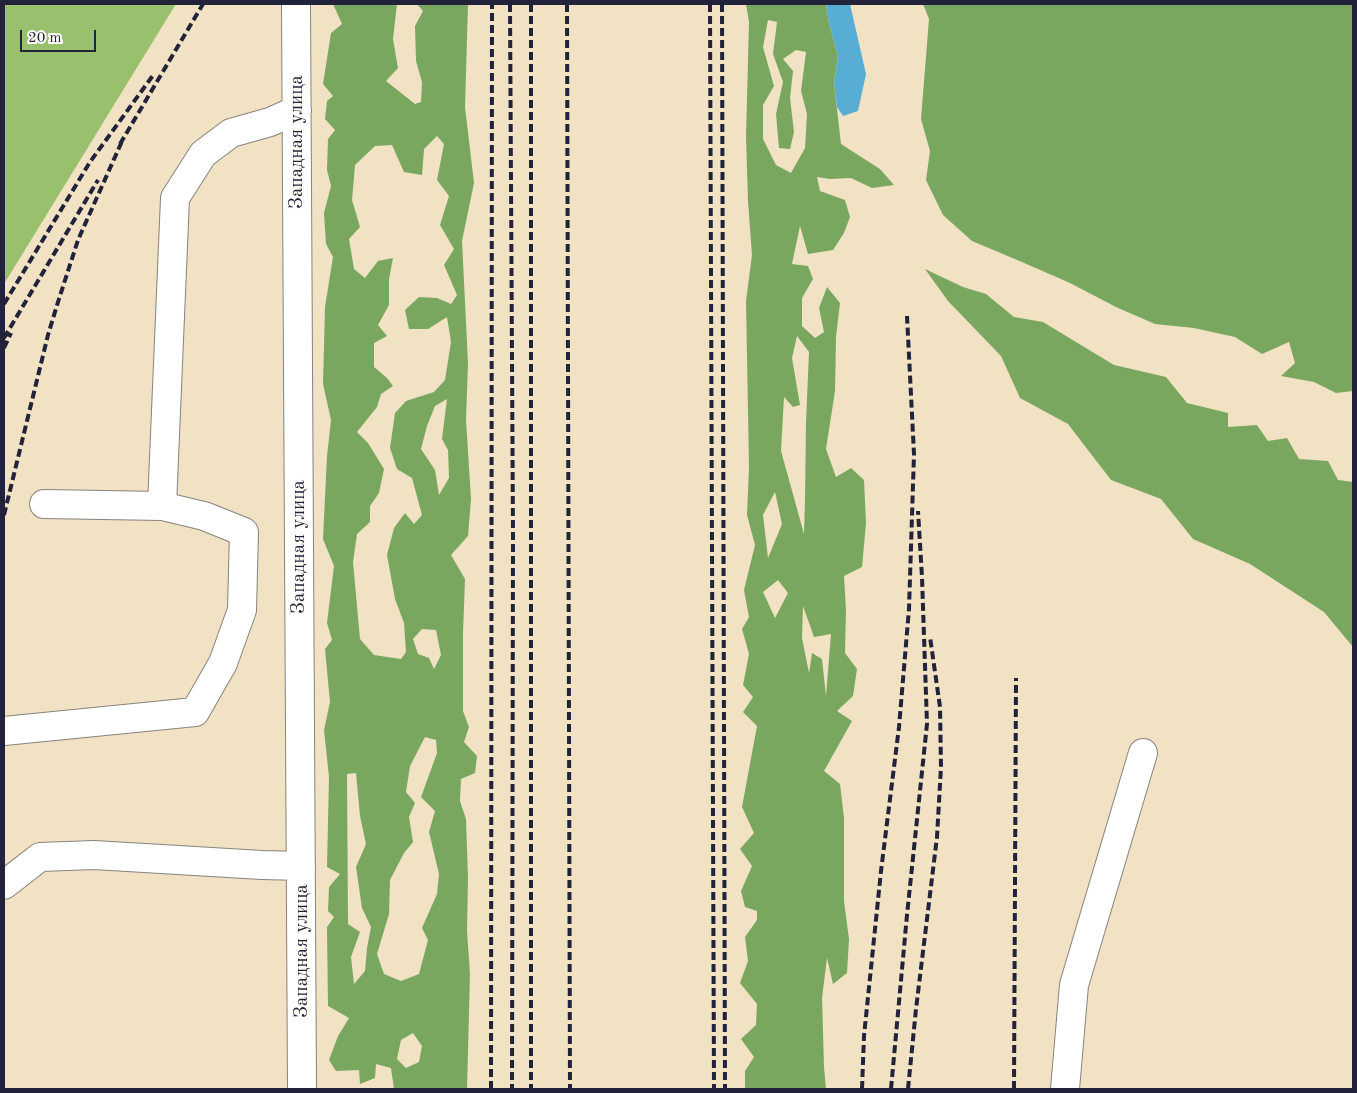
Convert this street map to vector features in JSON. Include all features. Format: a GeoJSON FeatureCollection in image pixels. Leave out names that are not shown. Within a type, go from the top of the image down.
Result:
{"type":"FeatureCollection","features":[{"type":"Feature","properties":{"kind":"street","name":"Западная улица"},"geometry":{"type":"LineString","coordinates":[[296,4],[302,1089]]}},
{"type":"Feature","properties":{"kind":"street"},"geometry":{"type":"LineString","coordinates":[[162,506],[175,198],[203,154],[232,133],[270,122],[296,110]]}},
{"type":"Feature","properties":{"kind":"street"},"geometry":{"type":"LineString","coordinates":[[4,731],[195,712],[223,663],[242,610],[244,532],[204,516],[162,506],[44,504]]}},
{"type":"Feature","properties":{"kind":"street"},"geometry":{"type":"LineString","coordinates":[[1065,1089],[1074,985],[1143,753]]}},
{"type":"Feature","properties":{"kind":"street"},"geometry":{"type":"LineString","coordinates":[[4,885],[40,857],[94,855],[301,866]]}},
{"type":"Feature","properties":{"kind":"green space"},"geometry":{"type":"Polygon","coordinates":[[[4,4],[176,4],[4,284],[4,4]]]}},
{"type":"Feature","properties":{"kind":"green space"},"geometry":{"type":"Polygon","coordinates":[[[333,4],[397,4],[393,39],[398,68],[386,81],[415,104],[421,102],[422,82],[416,61],[415,26],[423,11],[417,4],[468,4],[465,107],[474,183],[462,241],[468,363],[466,420],[471,499],[468,536],[451,555],[465,579],[463,711],[469,727],[464,742],[477,756],[475,773],[461,779],[460,801],[466,819],[468,878],[467,931],[470,974],[467,1089],[394,1089],[391,1068],[376,1064],[375,1078],[360,1084],[359,1070],[336,1071],[329,1060],[338,1036],[349,1018],[328,1006],[327,927],[334,917],[328,911],[329,887],[340,874],[327,867],[329,777],[324,730],[330,702],[325,649],[332,640],[327,623],[334,566],[323,539],[327,456],[331,420],[323,384],[325,307],[333,257],[326,244],[324,213],[331,186],[327,170],[328,139],[335,130],[325,119],[327,101],[333,96],[323,84],[331,33],[342,24],[333,4]],[[437,136],[424,149],[422,175],[404,172],[392,145],[375,146],[355,165],[352,200],[360,227],[349,239],[354,269],[365,278],[378,261],[393,258],[389,279],[389,305],[378,325],[387,336],[374,343],[374,367],[393,386],[381,394],[377,407],[357,432],[368,443],[384,469],[379,493],[370,506],[370,522],[357,534],[353,562],[360,639],[374,655],[401,659],[406,652],[404,623],[395,599],[387,555],[394,528],[405,513],[414,524],[422,515],[412,478],[397,469],[390,448],[395,413],[406,401],[434,392],[445,380],[451,342],[447,317],[428,329],[409,329],[405,310],[419,297],[437,298],[451,304],[457,295],[444,265],[454,249],[440,225],[449,196],[437,180],[444,144],[437,136]],[[447,399],[435,406],[421,449],[435,470],[439,495],[449,478],[448,450],[442,439],[447,399]],[[422,629],[413,639],[418,654],[429,658],[434,669],[441,655],[436,630],[422,629]],[[425,737],[410,766],[406,792],[415,803],[409,817],[413,842],[404,853],[390,880],[389,914],[377,954],[384,974],[401,981],[419,974],[428,940],[422,928],[437,894],[439,874],[429,832],[435,811],[421,797],[437,753],[436,740],[425,737]],[[356,773],[347,774],[348,924],[360,932],[351,957],[354,984],[365,971],[371,927],[362,908],[356,867],[366,844],[360,816],[356,773]],[[413,1033],[401,1040],[397,1059],[406,1068],[419,1062],[422,1046],[413,1033]]]}},
{"type":"Feature","properties":{"kind":"green space"},"geometry":{"type":"Polygon","coordinates":[[[746,4],[826,4],[838,56],[834,83],[841,144],[880,169],[894,185],[872,188],[851,178],[830,179],[817,177],[820,191],[845,200],[850,217],[844,233],[833,250],[808,254],[800,226],[792,264],[808,266],[813,279],[802,298],[802,326],[815,338],[824,332],[819,308],[827,287],[840,303],[836,337],[835,391],[826,449],[836,477],[851,468],[864,480],[866,523],[862,567],[844,576],[846,610],[845,653],[857,669],[853,696],[837,711],[852,721],[824,771],[840,784],[844,818],[844,901],[849,939],[847,973],[833,984],[827,958],[822,998],[826,1089],[745,1089],[745,1071],[754,1057],[741,1039],[756,1025],[757,1004],[740,983],[748,961],[745,937],[757,920],[757,911],[745,907],[741,891],[752,866],[740,849],[754,833],[742,807],[757,726],[743,712],[753,697],[743,685],[749,654],[742,629],[749,617],[744,590],[755,545],[747,515],[749,467],[746,301],[752,255],[746,137],[749,22],[746,4]],[[768,20],[763,47],[774,86],[763,105],[763,139],[776,165],[791,173],[805,148],[807,114],[801,91],[806,52],[796,50],[783,59],[793,71],[790,98],[794,132],[790,149],[779,148],[776,114],[783,82],[773,54],[777,22],[768,20]],[[797,336],[792,358],[800,405],[793,407],[784,397],[781,451],[804,534],[809,352],[797,336]],[[775,492],[763,515],[768,558],[782,524],[775,492]],[[778,580],[763,592],[775,618],[788,593],[778,580]],[[803,606],[802,638],[809,673],[812,653],[822,659],[826,696],[831,634],[814,637],[803,606]]]}},
{"type":"Feature","properties":{"kind":"green space"},"geometry":{"type":"Polygon","coordinates":[[[923,4],[1353,4],[1353,391],[1336,393],[1314,382],[1281,376],[1295,363],[1289,342],[1262,354],[1235,337],[1194,328],[1155,324],[1116,307],[1070,283],[972,241],[943,215],[926,180],[930,151],[921,119],[929,19],[923,4]]]}},
{"type":"Feature","properties":{"kind":"green space"},"geometry":{"type":"Polygon","coordinates":[[[925,269],[963,287],[986,294],[1014,317],[1043,322],[1114,365],[1166,377],[1187,403],[1228,413],[1228,427],[1257,425],[1268,441],[1287,438],[1299,459],[1328,461],[1338,480],[1353,482],[1353,647],[1324,612],[1250,564],[1193,539],[1161,499],[1111,480],[1068,424],[1020,398],[1001,356],[948,301],[925,269]]]}},
{"type":"Feature","properties":{"kind":"water"},"geometry":{"type":"Polygon","coordinates":[[[826,4],[850,4],[866,74],[858,111],[843,116],[837,107],[834,83],[838,56],[826,4]]]}},
{"type":"Feature","properties":{"kind":"railway"},"geometry":{"type":"LineString","coordinates":[[120,144],[203,4]]}},
{"type":"Feature","properties":{"kind":"railway"},"geometry":{"type":"LineString","coordinates":[[491,1089],[492,4]]}},
{"type":"Feature","properties":{"kind":"railway"},"geometry":{"type":"LineString","coordinates":[[510,4],[513,536],[512,1089]]}},
{"type":"Feature","properties":{"kind":"railway"},"geometry":{"type":"LineString","coordinates":[[531,4],[531,1089]]}},
{"type":"Feature","properties":{"kind":"railway"},"geometry":{"type":"LineString","coordinates":[[567,4],[570,1089]]}},
{"type":"Feature","properties":{"kind":"railway"},"geometry":{"type":"LineString","coordinates":[[710,4],[714,1089]]}},
{"type":"Feature","properties":{"kind":"railway"},"geometry":{"type":"LineString","coordinates":[[722,4],[725,1089]]}},
{"type":"Feature","properties":{"kind":"railway"},"geometry":{"type":"LineString","coordinates":[[4,304],[90,162],[154,74]]}},
{"type":"Feature","properties":{"kind":"railway"},"geometry":{"type":"LineString","coordinates":[[4,515],[48,335],[58,302],[78,240],[123,139]]}},
{"type":"Feature","properties":{"kind":"railway"},"geometry":{"type":"LineString","coordinates":[[4,338],[98,180]]}},
{"type":"Feature","properties":{"kind":"railway"},"geometry":{"type":"LineString","coordinates":[[862,1089],[864,1036],[881,871],[899,727],[909,609],[914,454],[907,316]]}},
{"type":"Feature","properties":{"kind":"railway"},"geometry":{"type":"LineString","coordinates":[[4,348],[11,333]]}},
{"type":"Feature","properties":{"kind":"railway"},"geometry":{"type":"LineString","coordinates":[[891,1089],[927,724],[918,511]]}},
{"type":"Feature","properties":{"kind":"railway"},"geometry":{"type":"LineString","coordinates":[[908,1089],[937,837],[941,767],[940,707],[930,637]]}},
{"type":"Feature","properties":{"kind":"railway"},"geometry":{"type":"LineString","coordinates":[[1014,1089],[1016,678]]}}]}
